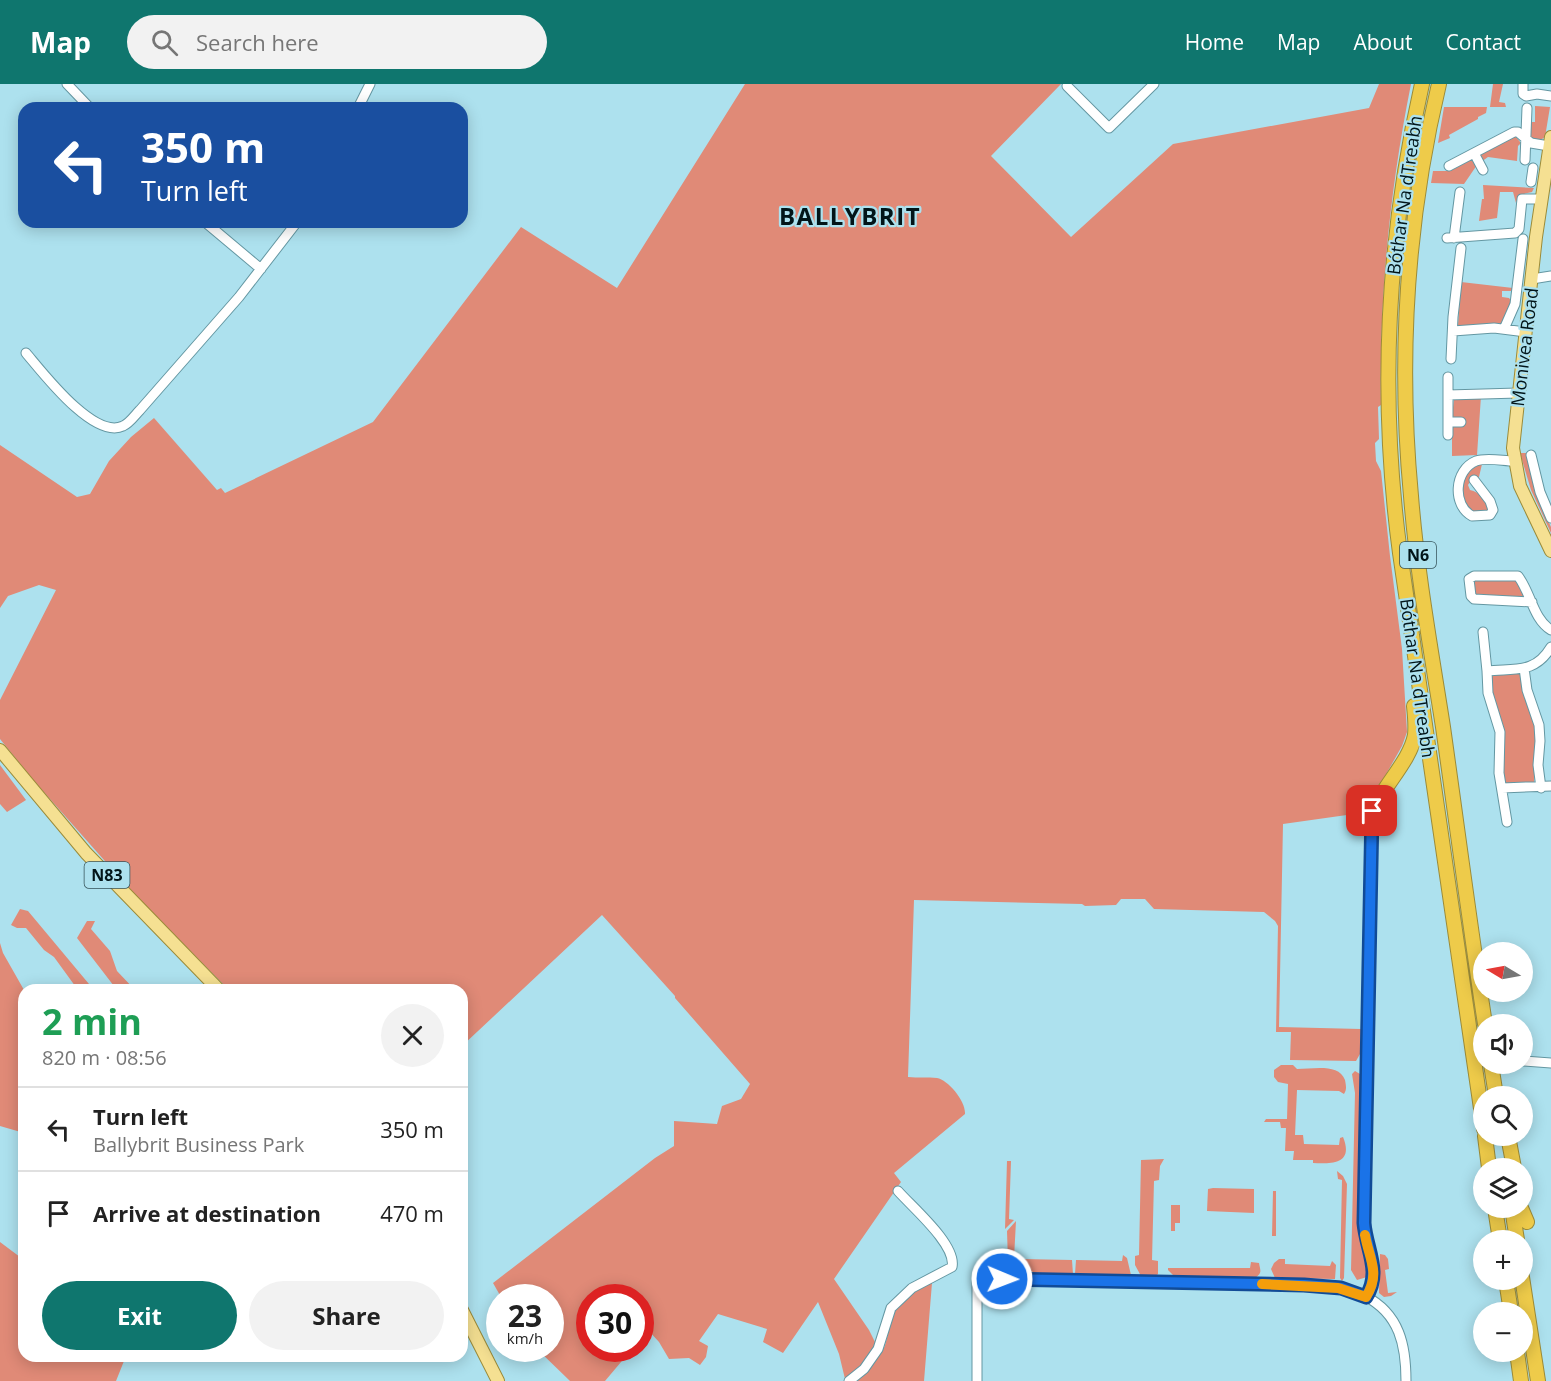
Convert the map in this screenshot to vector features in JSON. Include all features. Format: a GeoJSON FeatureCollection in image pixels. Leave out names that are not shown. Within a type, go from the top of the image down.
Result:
{"type":"FeatureCollection","features":[{"type":"Feature","properties":{"kind":"highway","name":"Bóthar Na dTreabh"},"geometry":{"type":"LineString","coordinates":[[1422,84],[1406,166],[1395,248],[1388,372],[1393,493],[1478,1086]]}},
{"type":"Feature","properties":{"kind":"highway","name":"Bóthar Na dTreabh"},"geometry":{"type":"LineString","coordinates":[[1439,84],[1422,173],[1412,247],[1406,342],[1407,443],[1416,543],[1484,1014]]}},
{"type":"Feature","properties":{"kind":"highway"},"geometry":{"type":"LineString","coordinates":[[1372,811],[1378,797],[1407,754],[1414,735],[1416,723],[1410,665],[1413,641]]}},
{"type":"Feature","properties":{"kind":"highway"},"geometry":{"type":"LineString","coordinates":[[1525,1218],[1527,1222]]}},
{"type":"Feature","properties":{"kind":"highway"},"geometry":{"type":"LineString","coordinates":[[1524,1290],[1538,1381]]}},
{"type":"Feature","properties":{"kind":"highway"},"geometry":{"type":"LineString","coordinates":[[1518,1362],[1521,1381]]}},
{"type":"Feature","properties":{"kind":"main road","name":"Monivea Road"},"geometry":{"type":"LineString","coordinates":[[1550,141],[1535,175],[1541,199],[1513,437],[1514,460],[1520,486],[1551,551]]}},
{"type":"Feature","properties":{"kind":"main road","name":"N83"},"geometry":{"type":"LineString","coordinates":[[0,750],[41,802],[86,853],[213,984]]}},
{"type":"Feature","properties":{"kind":"main road"},"geometry":{"type":"LineString","coordinates":[[468,1322],[498,1381]]}},
{"type":"Feature","properties":{"kind":"street"},"geometry":{"type":"LineString","coordinates":[[67,84],[84,102]]}},
{"type":"Feature","properties":{"kind":"street"},"geometry":{"type":"LineString","coordinates":[[361,102],[370,84]]}},
{"type":"Feature","properties":{"kind":"street"},"geometry":{"type":"LineString","coordinates":[[1066,86],[1110,128],[1154,84]]}},
{"type":"Feature","properties":{"kind":"street"},"geometry":{"type":"LineString","coordinates":[[1523,84],[1524,95],[1551,96]]}},
{"type":"Feature","properties":{"kind":"street"},"geometry":{"type":"LineString","coordinates":[[1537,94],[1538,84]]}},
{"type":"Feature","properties":{"kind":"street"},"geometry":{"type":"LineString","coordinates":[[1525,160],[1527,108]]}},
{"type":"Feature","properties":{"kind":"street"},"geometry":{"type":"LineString","coordinates":[[1449,166],[1514,132],[1518,132],[1532,143],[1550,141]]}},
{"type":"Feature","properties":{"kind":"street"},"geometry":{"type":"LineString","coordinates":[[1474,153],[1483,170]]}},
{"type":"Feature","properties":{"kind":"street"},"geometry":{"type":"LineString","coordinates":[[1460,192],[1451,238],[1515,233],[1519,229],[1522,199],[1541,199]]}},
{"type":"Feature","properties":{"kind":"street"},"geometry":{"type":"LineString","coordinates":[[212,228],[261,269]]}},
{"type":"Feature","properties":{"kind":"street"},"geometry":{"type":"LineString","coordinates":[[26,353],[66,398],[96,423],[107,428],[123,427],[200,342],[292,228]]}},
{"type":"Feature","properties":{"kind":"street"},"geometry":{"type":"LineString","coordinates":[[1504,329],[1514,307],[1523,240]]}},
{"type":"Feature","properties":{"kind":"street"},"geometry":{"type":"LineString","coordinates":[[1451,359],[1461,248]]}},
{"type":"Feature","properties":{"kind":"street"},"geometry":{"type":"LineString","coordinates":[[1532,279],[1551,276]]}},
{"type":"Feature","properties":{"kind":"street"},"geometry":{"type":"LineString","coordinates":[[1504,294],[1516,295]]}},
{"type":"Feature","properties":{"kind":"street"},"geometry":{"type":"LineString","coordinates":[[1453,331],[1504,329],[1526,332]]}},
{"type":"Feature","properties":{"kind":"street"},"geometry":{"type":"LineString","coordinates":[[1448,377],[1448,435]]}},
{"type":"Feature","properties":{"kind":"street"},"geometry":{"type":"LineString","coordinates":[[1448,395],[1518,393]]}},
{"type":"Feature","properties":{"kind":"street"},"geometry":{"type":"LineString","coordinates":[[1448,422],[1461,422]]}},
{"type":"Feature","properties":{"kind":"street"},"geometry":{"type":"LineString","coordinates":[[1531,455],[1551,518]]}},
{"type":"Feature","properties":{"kind":"street"},"geometry":{"type":"LineString","coordinates":[[1474,480],[1493,507],[1490,515],[1472,516],[1464,509],[1458,492],[1461,476],[1467,467],[1478,461],[1514,460]]}},
{"type":"Feature","properties":{"kind":"street"},"geometry":{"type":"LineString","coordinates":[[1532,602],[1474,599],[1471,596],[1469,580],[1474,576],[1517,575],[1520,577],[1532,602],[1542,624],[1551,630]]}},
{"type":"Feature","properties":{"kind":"street"},"geometry":{"type":"LineString","coordinates":[[1482,632],[1488,693],[1500,732],[1499,772],[1507,822]]}},
{"type":"Feature","properties":{"kind":"street"},"geometry":{"type":"LineString","coordinates":[[1487,670],[1524,668],[1539,663],[1551,647]]}},
{"type":"Feature","properties":{"kind":"street"},"geometry":{"type":"LineString","coordinates":[[1502,788],[1546,787],[1538,765],[1539,725],[1527,690],[1524,668]]}},
{"type":"Feature","properties":{"kind":"street"},"geometry":{"type":"LineString","coordinates":[[1366,1297],[1371,1289],[1374,1267],[1364,1223],[1372,811]]}},
{"type":"Feature","properties":{"kind":"street"},"geometry":{"type":"LineString","coordinates":[[1533,1062],[1551,1063]]}},
{"type":"Feature","properties":{"kind":"street"},"geometry":{"type":"LineString","coordinates":[[849,1381],[864,1370],[878,1349],[891,1308],[912,1288],[952,1267],[950,1251],[941,1238],[898,1191]]}},
{"type":"Feature","properties":{"kind":"street"},"geometry":{"type":"LineString","coordinates":[[994,1279],[1304,1285],[1341,1288],[1366,1297],[1380,1307],[1399,1330],[1405,1350],[1406,1381]]}},
{"type":"Feature","properties":{"kind":"street"},"geometry":{"type":"LineString","coordinates":[[977,1283],[977,1381]]}},
{"type":"Feature","properties":{"kind":"shaded area"},"geometry":{"type":"Polygon","coordinates":[[[745,84],[1061,84],[991,156],[1071,237],[1173,144],[1369,108],[1379,84],[1411,84],[1397,163],[1387,243],[1382,324],[1381,405],[1378,407],[1379,439],[1375,443],[1376,461],[1381,471],[1402,649],[1407,732],[1366,816],[1361,813],[1283,824],[1279,1027],[1361,1029],[1360,1054],[1356,1061],[1290,1060],[1291,1032],[1276,1032],[1278,926],[1264,912],[1154,909],[1145,899],[1121,899],[1116,905],[1085,906],[1082,904],[914,900],[908,1077],[937,1078],[946,1083],[963,1103],[965,1114],[894,1173],[901,1182],[834,1279],[869,1330],[877,1346],[883,1350],[891,1317],[898,1305],[914,1292],[932,1283],[924,1381],[845,1379],[839,1354],[818,1302],[783,1353],[763,1342],[767,1329],[718,1314],[699,1341],[708,1346],[706,1357],[700,1365],[689,1358],[669,1359],[654,1337],[654,1284],[576,1284],[576,1362],[621,1362],[605,1381],[570,1381],[550,1362],[564,1362],[564,1284],[493,1283],[655,1158],[674,1146],[674,1121],[717,1124],[722,1106],[741,1099],[750,1084],[675,996],[602,915],[468,1040],[468,984],[223,984],[135,895],[0,739],[0,700],[56,590],[39,585],[8,596],[0,608],[0,445],[77,497],[90,494],[109,461],[131,437],[154,418],[217,490],[221,488],[225,493],[373,422],[521,227],[617,288],[745,84]]]}},
{"type":"Feature","properties":{"kind":"shaded area"},"geometry":{"type":"Polygon","coordinates":[[[1493,84],[1503,84],[1499,102],[1505,103],[1506,107],[1490,107],[1493,84]]]}},
{"type":"Feature","properties":{"kind":"shaded area"},"geometry":{"type":"Polygon","coordinates":[[[1535,106],[1550,107],[1545,137],[1539,141],[1533,140],[1530,136],[1530,122],[1535,122],[1535,106]]]}},
{"type":"Feature","properties":{"kind":"shaded area"},"geometry":{"type":"Polygon","coordinates":[[[1444,107],[1487,107],[1486,113],[1478,119],[1449,135],[1450,138],[1438,143],[1444,107]]]}},
{"type":"Feature","properties":{"kind":"shaded area"},"geometry":{"type":"Polygon","coordinates":[[[1515,136],[1521,143],[1518,146],[1517,161],[1488,157],[1481,162],[1479,155],[1515,136]]]}},
{"type":"Feature","properties":{"kind":"shaded area"},"geometry":{"type":"Polygon","coordinates":[[[1473,159],[1477,165],[1464,184],[1431,183],[1433,171],[1450,171],[1473,159]]]}},
{"type":"Feature","properties":{"kind":"shaded area"},"geometry":{"type":"Polygon","coordinates":[[[1483,185],[1534,188],[1532,192],[1519,195],[1516,203],[1513,192],[1500,192],[1497,218],[1479,221],[1482,199],[1484,199],[1483,185]]]}},
{"type":"Feature","properties":{"kind":"shaded area"},"geometry":{"type":"Polygon","coordinates":[[[1461,282],[1513,288],[1511,291],[1502,291],[1502,297],[1509,298],[1512,302],[1502,322],[1498,325],[1458,325],[1461,282]]]}},
{"type":"Feature","properties":{"kind":"shaded area"},"geometry":{"type":"Polygon","coordinates":[[[1481,396],[1477,455],[1452,456],[1452,428],[1456,418],[1452,416],[1454,399],[1481,396]]]}},
{"type":"Feature","properties":{"kind":"shaded area"},"geometry":{"type":"Polygon","coordinates":[[[1520,453],[1527,453],[1539,501],[1551,527],[1551,533],[1531,490],[1520,453]]]}},
{"type":"Feature","properties":{"kind":"shaded area"},"geometry":{"type":"Polygon","coordinates":[[[1482,464],[1479,477],[1471,480],[1468,485],[1470,490],[1479,494],[1489,507],[1487,512],[1472,512],[1463,499],[1462,485],[1469,472],[1482,464]]]}},
{"type":"Feature","properties":{"kind":"shaded area"},"geometry":{"type":"Polygon","coordinates":[[[1517,578],[1524,596],[1522,598],[1475,597],[1473,579],[1517,578]]]}},
{"type":"Feature","properties":{"kind":"shaded area"},"geometry":{"type":"Polygon","coordinates":[[[1517,672],[1522,675],[1536,727],[1534,784],[1505,783],[1503,778],[1492,701],[1491,676],[1517,672]]]}},
{"type":"Feature","properties":{"kind":"shaded area"},"geometry":{"type":"Polygon","coordinates":[[[0,765],[26,800],[7,812],[0,804],[0,765]]]}},
{"type":"Feature","properties":{"kind":"shaded area"},"geometry":{"type":"Polygon","coordinates":[[[20,909],[28,911],[89,984],[74,984],[54,957],[44,950],[26,928],[11,925],[20,909]]]}},
{"type":"Feature","properties":{"kind":"shaded area"},"geometry":{"type":"Polygon","coordinates":[[[87,921],[95,921],[91,929],[110,951],[117,971],[129,984],[112,984],[77,938],[87,921]]]}},
{"type":"Feature","properties":{"kind":"shaded area"},"geometry":{"type":"Polygon","coordinates":[[[0,943],[3,953],[21,984],[18,984],[18,1131],[0,1126],[0,943]]]}},
{"type":"Feature","properties":{"kind":"shaded area"},"geometry":{"type":"Polygon","coordinates":[[[1281,1065],[1293,1065],[1297,1069],[1331,1069],[1342,1075],[1346,1086],[1344,1094],[1339,1091],[1297,1090],[1295,1135],[1303,1135],[1304,1144],[1339,1145],[1340,1138],[1343,1137],[1346,1153],[1339,1160],[1313,1163],[1313,1160],[1293,1160],[1294,1151],[1285,1151],[1286,1128],[1281,1128],[1280,1122],[1264,1122],[1266,1119],[1287,1119],[1288,1084],[1278,1082],[1274,1077],[1274,1070],[1281,1065]]]}},
{"type":"Feature","properties":{"kind":"shaded area"},"geometry":{"type":"Polygon","coordinates":[[[1355,1071],[1360,1074],[1361,1231],[1368,1267],[1367,1277],[1357,1280],[1351,1270],[1355,1093],[1352,1074],[1355,1071]]]}},
{"type":"Feature","properties":{"kind":"shaded area"},"geometry":{"type":"Polygon","coordinates":[[[1164,1159],[1160,1166],[1159,1180],[1154,1181],[1152,1260],[1158,1261],[1158,1274],[1141,1276],[1135,1265],[1135,1256],[1139,1255],[1141,1160],[1164,1159]]]}},
{"type":"Feature","properties":{"kind":"shaded area"},"geometry":{"type":"Polygon","coordinates":[[[1007,1161],[1011,1161],[1009,1219],[1014,1220],[1005,1229],[1007,1161]]]}},
{"type":"Feature","properties":{"kind":"shaded area"},"geometry":{"type":"Polygon","coordinates":[[[1337,1171],[1347,1184],[1344,1278],[1342,1281],[1340,1278],[1342,1180],[1338,1179],[1337,1171]]]}},
{"type":"Feature","properties":{"kind":"shaded area"},"geometry":{"type":"Polygon","coordinates":[[[1208,1189],[1254,1189],[1254,1213],[1207,1211],[1208,1189]]]}},
{"type":"Feature","properties":{"kind":"shaded area"},"geometry":{"type":"Polygon","coordinates":[[[1273,1191],[1276,1191],[1276,1236],[1272,1236],[1273,1191]]]}},
{"type":"Feature","properties":{"kind":"shaded area"},"geometry":{"type":"Polygon","coordinates":[[[1171,1205],[1180,1205],[1180,1223],[1175,1223],[1175,1231],[1171,1231],[1171,1205]]]}},
{"type":"Feature","properties":{"kind":"shaded area"},"geometry":{"type":"Polygon","coordinates":[[[1016,1221],[1014,1258],[1021,1273],[1013,1273],[1008,1262],[1007,1231],[1016,1221]]]}},
{"type":"Feature","properties":{"kind":"shaded area"},"geometry":{"type":"Polygon","coordinates":[[[0,1242],[18,1256],[18,1362],[124,1362],[116,1381],[0,1381],[0,1242]]]}},
{"type":"Feature","properties":{"kind":"shaded area"},"geometry":{"type":"Polygon","coordinates":[[[1380,1254],[1385,1255],[1388,1259],[1389,1269],[1385,1270],[1388,1293],[1397,1292],[1391,1296],[1384,1297],[1379,1293],[1380,1254]]]}},
{"type":"Feature","properties":{"kind":"shaded area"},"geometry":{"type":"Polygon","coordinates":[[[1123,1255],[1127,1258],[1131,1275],[1075,1274],[1076,1260],[1122,1261],[1123,1255]]]}},
{"type":"Feature","properties":{"kind":"shaded area"},"geometry":{"type":"Polygon","coordinates":[[[1021,1259],[1072,1260],[1073,1274],[1036,1273],[1024,1266],[1021,1259]]]}},
{"type":"Feature","properties":{"kind":"shaded area"},"geometry":{"type":"Polygon","coordinates":[[[1279,1259],[1285,1259],[1285,1264],[1330,1266],[1332,1261],[1336,1265],[1335,1279],[1275,1278],[1271,1269],[1279,1259]]]}},
{"type":"Feature","properties":{"kind":"shaded area"},"geometry":{"type":"Polygon","coordinates":[[[1251,1262],[1259,1263],[1260,1273],[1255,1278],[1174,1276],[1168,1270],[1168,1268],[1250,1268],[1251,1262]]]}},
{"type":"Feature","properties":{"kind":"slow traffic"},"geometry":{"type":"LineString","coordinates":[[1262,1284],[1338,1288],[1366,1297],[1371,1289],[1374,1267],[1365,1235]]}},
{"type":"Feature","properties":{"kind":"district","name":"BALLYBRIT"},"geometry":{"type":"Point","coordinates":[850,215]}},
{"type":"Feature","properties":{"kind":"route"},"geometry":{"type":"LineString","coordinates":[[1002,1279],[1304,1285],[1341,1288],[1366,1297],[1371,1289],[1374,1274],[1364,1223],[1372,811]]}}]}
